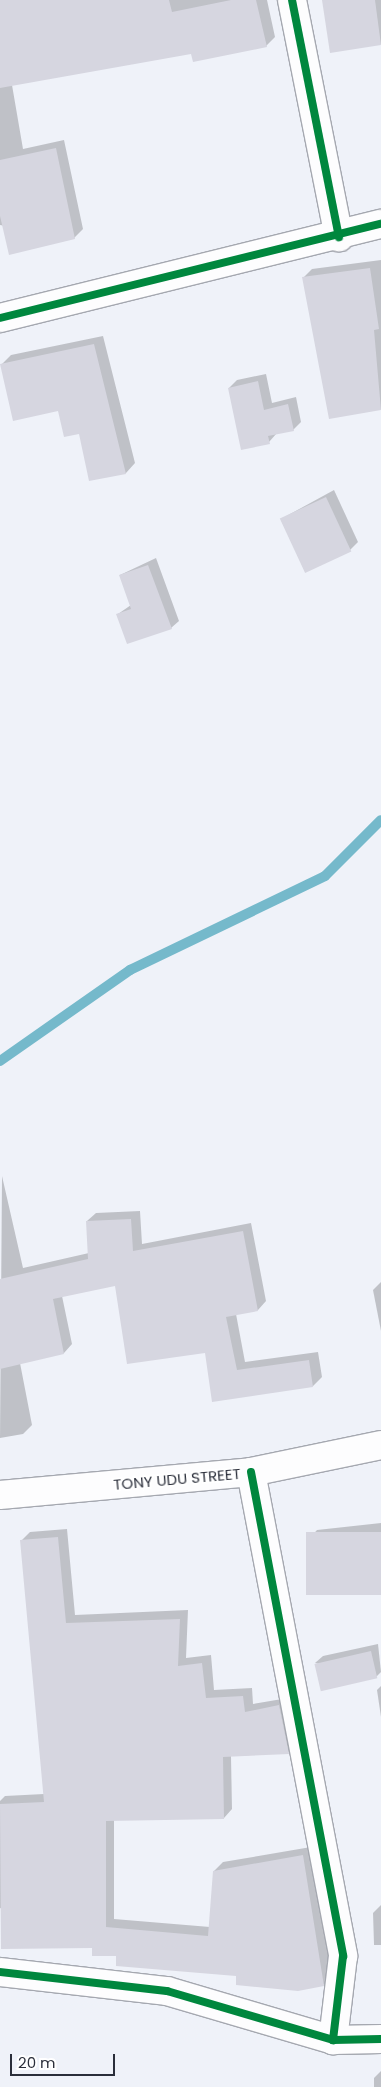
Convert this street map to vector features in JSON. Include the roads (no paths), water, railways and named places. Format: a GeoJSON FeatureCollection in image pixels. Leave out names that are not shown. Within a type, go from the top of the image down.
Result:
{"type":"FeatureCollection","features":[{"type":"Feature","properties":{"kind":"street"},"geometry":{"type":"LineString","coordinates":[[292,0],[339,237]]}},
{"type":"Feature","properties":{"kind":"street"},"geometry":{"type":"LineString","coordinates":[[0,318],[339,237],[381,224]]}},
{"type":"Feature","properties":{"kind":"street","name":"TONY UDU STREET"},"geometry":{"type":"LineString","coordinates":[[0,1495],[251,1472],[381,1445]]}},
{"type":"Feature","properties":{"kind":"street"},"geometry":{"type":"LineString","coordinates":[[251,1472],[343,1956],[333,2040]]}},
{"type":"Feature","properties":{"kind":"street"},"geometry":{"type":"LineString","coordinates":[[0,1972],[167,1991],[333,2040],[381,2039]]}},
{"type":"Feature","properties":{"kind":"waterway"},"geometry":{"type":"LineString","coordinates":[[0,1061],[130,970],[325,876],[381,820]]}}]}
